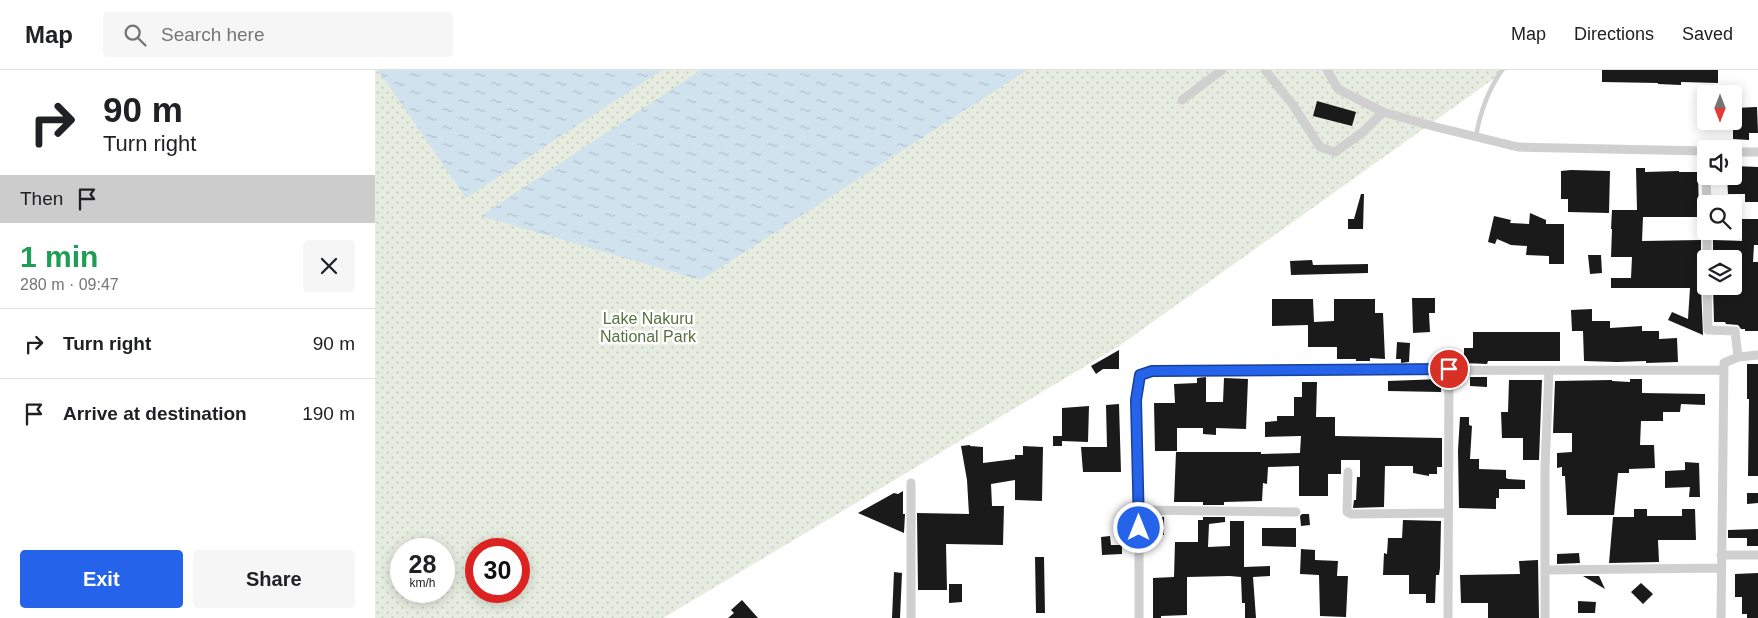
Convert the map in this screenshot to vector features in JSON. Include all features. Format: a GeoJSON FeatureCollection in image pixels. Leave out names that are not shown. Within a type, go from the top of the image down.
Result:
{"type":"FeatureCollection","features":[{"type":"Feature","properties":{"kind":"street"},"geometry":{"type":"LineString","coordinates":[[1182,100],[1222,70]]}},
{"type":"Feature","properties":{"kind":"street"},"geometry":{"type":"LineString","coordinates":[[1265,70],[1293,105],[1320,147],[1335,152],[1363,132],[1383,112]]}},
{"type":"Feature","properties":{"kind":"street"},"geometry":{"type":"LineString","coordinates":[[1327,70],[1338,89],[1383,112],[1436,128],[1518,147],[1697,151]]}},
{"type":"Feature","properties":{"kind":"street"},"geometry":{"type":"LineString","coordinates":[[1742,152],[1758,152]]}},
{"type":"Feature","properties":{"kind":"street"},"geometry":{"type":"LineString","coordinates":[[1707,295],[1707,330],[1735,331],[1738,357]]}},
{"type":"Feature","properties":{"kind":"street"},"geometry":{"type":"LineString","coordinates":[[1721,618],[1724,363],[1738,357],[1758,355]]}},
{"type":"Feature","properties":{"kind":"street"},"geometry":{"type":"LineString","coordinates":[[1448,618],[1449,369]]}},
{"type":"Feature","properties":{"kind":"street"},"geometry":{"type":"LineString","coordinates":[[1545,618],[1545,468],[1549,370]]}},
{"type":"Feature","properties":{"kind":"street"},"geometry":{"type":"LineString","coordinates":[[1139,618],[1136,400],[1140,375],[1152,371],[1724,370]]}},
{"type":"Feature","properties":{"kind":"street"},"geometry":{"type":"LineString","coordinates":[[1348,472],[1347,512],[1351,514],[1449,513]]}},
{"type":"Feature","properties":{"kind":"street"},"geometry":{"type":"LineString","coordinates":[[911,483],[911,618]]}},
{"type":"Feature","properties":{"kind":"street"},"geometry":{"type":"LineString","coordinates":[[1139,510],[1296,512]]}},
{"type":"Feature","properties":{"kind":"street"},"geometry":{"type":"LineString","coordinates":[[1721,555],[1758,555]]}},
{"type":"Feature","properties":{"kind":"street"},"geometry":{"type":"LineString","coordinates":[[1545,570],[1721,568]]}},
{"type":"Feature","properties":{"kind":"lane"},"geometry":{"type":"LineString","coordinates":[[1476,136],[1480,116],[1497,76],[1502,70]]}},
{"type":"Feature","properties":{"kind":"green space","name":"Lake Nakuru National Park"},"geometry":{"type":"Polygon","coordinates":[[[375,70],[1506,70],[1119,346],[663,618],[375,618],[375,70]]]}},
{"type":"Feature","properties":{"kind":"water"},"geometry":{"type":"Polygon","coordinates":[[[378,70],[662,70],[466,198],[378,70]]]}},
{"type":"Feature","properties":{"kind":"water"},"geometry":{"type":"Polygon","coordinates":[[[701,70],[1027,70],[701,280],[481,216],[701,70]]]}},
{"type":"Feature","properties":{"kind":"building"},"geometry":{"type":"Polygon","coordinates":[[[1602,70],[1718,70],[1718,83],[1681,82],[1681,85],[1602,82],[1602,70]]]}},
{"type":"Feature","properties":{"kind":"building"},"geometry":{"type":"Polygon","coordinates":[[[1317,101],[1356,112],[1352,126],[1313,116],[1317,101]]]}},
{"type":"Feature","properties":{"kind":"building"},"geometry":{"type":"Polygon","coordinates":[[[1757,107],[1758,133],[1749,133],[1749,140],[1733,139],[1733,130],[1743,130],[1743,108],[1757,107]]]}},
{"type":"Feature","properties":{"kind":"building"},"geometry":{"type":"Polygon","coordinates":[[[1742,166],[1758,167],[1758,202],[1745,202],[1745,194],[1728,194],[1728,185],[1742,185],[1742,166]]]}},
{"type":"Feature","properties":{"kind":"building"},"geometry":{"type":"Polygon","coordinates":[[[1636,168],[1645,168],[1645,172],[1697,172],[1699,195],[1697,195],[1697,217],[1643,217],[1642,241],[1701,240],[1701,250],[1697,250],[1697,295],[1701,295],[1703,335],[1668,320],[1672,312],[1688,319],[1690,288],[1611,288],[1611,278],[1631,278],[1632,257],[1611,257],[1612,210],[1637,210],[1636,168]]]}},
{"type":"Feature","properties":{"kind":"building"},"geometry":{"type":"Polygon","coordinates":[[[1561,171],[1610,171],[1609,213],[1568,212],[1568,199],[1561,199],[1561,171]]]}},
{"type":"Feature","properties":{"kind":"building"},"geometry":{"type":"Polygon","coordinates":[[[1361,194],[1364,194],[1363,229],[1348,229],[1348,219],[1354,219],[1361,194]]]}},
{"type":"Feature","properties":{"kind":"building"},"geometry":{"type":"Polygon","coordinates":[[[1530,213],[1546,220],[1546,224],[1564,224],[1564,264],[1549,264],[1549,256],[1526,255],[1527,246],[1511,245],[1497,239],[1495,244],[1488,242],[1494,216],[1511,220],[1510,223],[1529,224],[1530,213]]]}},
{"type":"Feature","properties":{"kind":"building"},"geometry":{"type":"Polygon","coordinates":[[[1742,219],[1758,219],[1758,245],[1754,245],[1753,262],[1758,262],[1758,331],[1745,331],[1745,329],[1741,329],[1738,325],[1714,322],[1713,295],[1742,295],[1742,250],[1713,250],[1713,240],[1742,240],[1742,219]]]}},
{"type":"Feature","properties":{"kind":"building"},"geometry":{"type":"Polygon","coordinates":[[[1588,255],[1601,255],[1602,273],[1590,274],[1588,255]]]}},
{"type":"Feature","properties":{"kind":"building"},"geometry":{"type":"Polygon","coordinates":[[[1312,260],[1313,265],[1368,264],[1368,273],[1291,275],[1290,261],[1312,260]]]}},
{"type":"Feature","properties":{"kind":"building"},"geometry":{"type":"Polygon","coordinates":[[[1412,298],[1435,298],[1435,313],[1429,313],[1430,332],[1413,333],[1412,298]]]}},
{"type":"Feature","properties":{"kind":"building"},"geometry":{"type":"Polygon","coordinates":[[[1272,299],[1313,299],[1314,322],[1334,321],[1334,299],[1375,299],[1375,313],[1383,313],[1385,359],[1370,358],[1370,361],[1356,361],[1356,359],[1337,359],[1337,347],[1308,347],[1308,325],[1272,326],[1272,299]]]}},
{"type":"Feature","properties":{"kind":"building"},"geometry":{"type":"Polygon","coordinates":[[[1592,309],[1592,321],[1610,321],[1610,328],[1642,326],[1642,331],[1659,331],[1659,339],[1677,338],[1678,362],[1584,361],[1583,331],[1572,331],[1571,310],[1592,309]]]}},
{"type":"Feature","properties":{"kind":"building"},"geometry":{"type":"Polygon","coordinates":[[[1473,332],[1560,332],[1560,361],[1464,363],[1464,348],[1473,348],[1473,332]]]}},
{"type":"Feature","properties":{"kind":"building"},"geometry":{"type":"Polygon","coordinates":[[[1397,342],[1410,343],[1409,362],[1401,363],[1401,359],[1396,359],[1397,342]]]}},
{"type":"Feature","properties":{"kind":"building"},"geometry":{"type":"Polygon","coordinates":[[[1119,350],[1119,369],[1103,369],[1096,374],[1091,366],[1119,350]]]}},
{"type":"Feature","properties":{"kind":"building"},"geometry":{"type":"Polygon","coordinates":[[[1747,364],[1758,364],[1758,476],[1748,476],[1749,399],[1747,399],[1747,364]]]}},
{"type":"Feature","properties":{"kind":"building"},"geometry":{"type":"Polygon","coordinates":[[[1206,377],[1206,402],[1223,402],[1224,378],[1248,379],[1246,429],[1216,428],[1216,435],[1203,434],[1203,428],[1177,428],[1177,451],[1155,451],[1154,403],[1175,403],[1174,384],[1197,383],[1197,378],[1206,377]]]}},
{"type":"Feature","properties":{"kind":"building"},"geometry":{"type":"Polygon","coordinates":[[[1470,377],[1487,377],[1487,387],[1470,386],[1470,377]]]}},
{"type":"Feature","properties":{"kind":"building"},"geometry":{"type":"Polygon","coordinates":[[[1441,379],[1441,392],[1388,391],[1388,381],[1441,379]]]}},
{"type":"Feature","properties":{"kind":"building"},"geometry":{"type":"Polygon","coordinates":[[[1630,379],[1642,379],[1642,393],[1705,394],[1705,405],[1681,404],[1680,412],[1663,412],[1663,421],[1641,421],[1640,445],[1654,445],[1655,468],[1629,469],[1629,473],[1618,473],[1614,515],[1567,515],[1565,476],[1562,476],[1562,467],[1557,468],[1557,453],[1572,452],[1572,433],[1553,433],[1555,381],[1612,380],[1630,382],[1630,379]]]}},
{"type":"Feature","properties":{"kind":"building"},"geometry":{"type":"Polygon","coordinates":[[[1509,380],[1542,380],[1539,460],[1523,460],[1523,438],[1502,438],[1501,412],[1508,412],[1509,380]]]}},
{"type":"Feature","properties":{"kind":"building"},"geometry":{"type":"Polygon","coordinates":[[[1302,382],[1317,382],[1316,417],[1335,417],[1335,436],[1442,438],[1442,467],[1437,467],[1437,474],[1429,474],[1429,476],[1413,473],[1413,466],[1385,466],[1384,507],[1353,508],[1354,500],[1356,500],[1357,477],[1360,477],[1360,460],[1341,460],[1341,474],[1328,474],[1328,496],[1299,496],[1299,466],[1268,467],[1267,484],[1263,483],[1262,501],[1224,502],[1224,505],[1203,505],[1203,502],[1174,502],[1176,452],[1300,453],[1301,436],[1265,437],[1265,422],[1277,421],[1277,416],[1294,416],[1294,397],[1302,397],[1302,382]]]}},
{"type":"Feature","properties":{"kind":"building"},"geometry":{"type":"Polygon","coordinates":[[[1119,404],[1121,472],[1083,472],[1081,447],[1107,447],[1106,405],[1119,404]]]}},
{"type":"Feature","properties":{"kind":"building"},"geometry":{"type":"Polygon","coordinates":[[[1089,406],[1088,442],[1062,441],[1062,446],[1053,446],[1053,436],[1062,436],[1062,408],[1089,406]]]}},
{"type":"Feature","properties":{"kind":"building"},"geometry":{"type":"Polygon","coordinates":[[[1460,417],[1469,417],[1469,425],[1472,426],[1470,459],[1479,459],[1479,469],[1506,470],[1506,478],[1525,480],[1525,489],[1499,489],[1499,498],[1496,498],[1496,509],[1459,508],[1458,450],[1460,417]]]}},
{"type":"Feature","properties":{"kind":"building"},"geometry":{"type":"Polygon","coordinates":[[[961,446],[983,447],[983,463],[1015,459],[1015,455],[1023,455],[1023,446],[1043,447],[1042,501],[1015,500],[1015,480],[991,484],[992,506],[1004,506],[1003,545],[946,544],[947,590],[918,590],[917,513],[969,514],[967,480],[961,446]]]}},
{"type":"Feature","properties":{"kind":"building"},"geometry":{"type":"Polygon","coordinates":[[[1685,462],[1699,463],[1700,497],[1689,497],[1690,487],[1665,488],[1665,471],[1685,470],[1685,462]]]}},
{"type":"Feature","properties":{"kind":"building"},"geometry":{"type":"Polygon","coordinates":[[[903,491],[904,533],[858,513],[894,493],[898,494],[903,491]]]}},
{"type":"Feature","properties":{"kind":"building"},"geometry":{"type":"Polygon","coordinates":[[[1747,493],[1758,493],[1758,503],[1747,504],[1747,493]]]}},
{"type":"Feature","properties":{"kind":"building"},"geometry":{"type":"Polygon","coordinates":[[[1634,509],[1647,509],[1647,516],[1682,516],[1682,509],[1695,509],[1696,540],[1658,540],[1659,562],[1609,563],[1613,517],[1634,517],[1634,509]]]}},
{"type":"Feature","properties":{"kind":"building"},"geometry":{"type":"Polygon","coordinates":[[[1302,514],[1309,514],[1310,525],[1301,526],[1300,516],[1302,514]]]}},
{"type":"Feature","properties":{"kind":"building"},"geometry":{"type":"Polygon","coordinates":[[[1153,517],[1164,517],[1164,535],[1153,535],[1153,517]]]}},
{"type":"Feature","properties":{"kind":"building"},"geometry":{"type":"Polygon","coordinates":[[[1203,517],[1225,517],[1225,522],[1209,524],[1208,547],[1230,546],[1230,521],[1244,521],[1244,567],[1270,566],[1270,576],[1253,577],[1256,618],[1245,618],[1245,603],[1242,603],[1241,577],[1230,576],[1187,577],[1187,615],[1153,618],[1153,578],[1174,577],[1175,542],[1198,542],[1198,520],[1203,520],[1203,517]]]}},
{"type":"Feature","properties":{"kind":"building"},"geometry":{"type":"Polygon","coordinates":[[[1403,520],[1441,521],[1440,568],[1439,575],[1436,575],[1435,603],[1426,603],[1426,594],[1409,594],[1409,575],[1383,575],[1384,553],[1387,554],[1388,538],[1402,538],[1403,520]]]}},
{"type":"Feature","properties":{"kind":"building"},"geometry":{"type":"Polygon","coordinates":[[[1262,528],[1296,528],[1296,547],[1262,546],[1262,528]]]}},
{"type":"Feature","properties":{"kind":"building"},"geometry":{"type":"Polygon","coordinates":[[[1758,529],[1758,546],[1747,546],[1747,538],[1728,538],[1728,530],[1758,529]]]}},
{"type":"Feature","properties":{"kind":"building"},"geometry":{"type":"Polygon","coordinates":[[[1110,536],[1111,545],[1122,545],[1122,554],[1102,555],[1101,537],[1110,536]]]}},
{"type":"Feature","properties":{"kind":"building"},"geometry":{"type":"Polygon","coordinates":[[[1301,549],[1315,550],[1315,560],[1338,561],[1337,576],[1348,576],[1346,617],[1320,616],[1319,575],[1300,574],[1301,549]]]}},
{"type":"Feature","properties":{"kind":"building"},"geometry":{"type":"Polygon","coordinates":[[[1579,553],[1580,563],[1557,564],[1557,554],[1579,553]]]}},
{"type":"Feature","properties":{"kind":"building"},"geometry":{"type":"Polygon","coordinates":[[[1035,557],[1044,557],[1045,613],[1036,613],[1035,557]]]}},
{"type":"Feature","properties":{"kind":"building"},"geometry":{"type":"Polygon","coordinates":[[[1538,560],[1539,618],[1488,618],[1488,603],[1461,603],[1460,575],[1520,574],[1519,561],[1538,560]]]}},
{"type":"Feature","properties":{"kind":"building"},"geometry":{"type":"Polygon","coordinates":[[[894,572],[902,573],[900,618],[892,618],[894,572]]]}},
{"type":"Feature","properties":{"kind":"building"},"geometry":{"type":"Polygon","coordinates":[[[1758,573],[1758,618],[1747,618],[1747,614],[1742,614],[1742,597],[1735,597],[1735,574],[1758,573]]]}},
{"type":"Feature","properties":{"kind":"building"},"geometry":{"type":"Polygon","coordinates":[[[1583,576],[1599,576],[1605,589],[1583,576]]]}},
{"type":"Feature","properties":{"kind":"building"},"geometry":{"type":"Polygon","coordinates":[[[1641,583],[1653,594],[1643,604],[1631,592],[1641,583]]]}},
{"type":"Feature","properties":{"kind":"building"},"geometry":{"type":"Polygon","coordinates":[[[949,584],[962,584],[962,602],[949,603],[949,584]]]}},
{"type":"Feature","properties":{"kind":"building"},"geometry":{"type":"Polygon","coordinates":[[[742,600],[758,618],[728,618],[734,613],[731,610],[742,600]]]}},
{"type":"Feature","properties":{"kind":"building"},"geometry":{"type":"Polygon","coordinates":[[[1578,601],[1596,602],[1595,613],[1578,613],[1578,601]]]}},
{"type":"Feature","properties":{"kind":"route"},"geometry":{"type":"LineString","coordinates":[[1139,528],[1136,400],[1140,375],[1152,371],[1449,369]]}}]}
